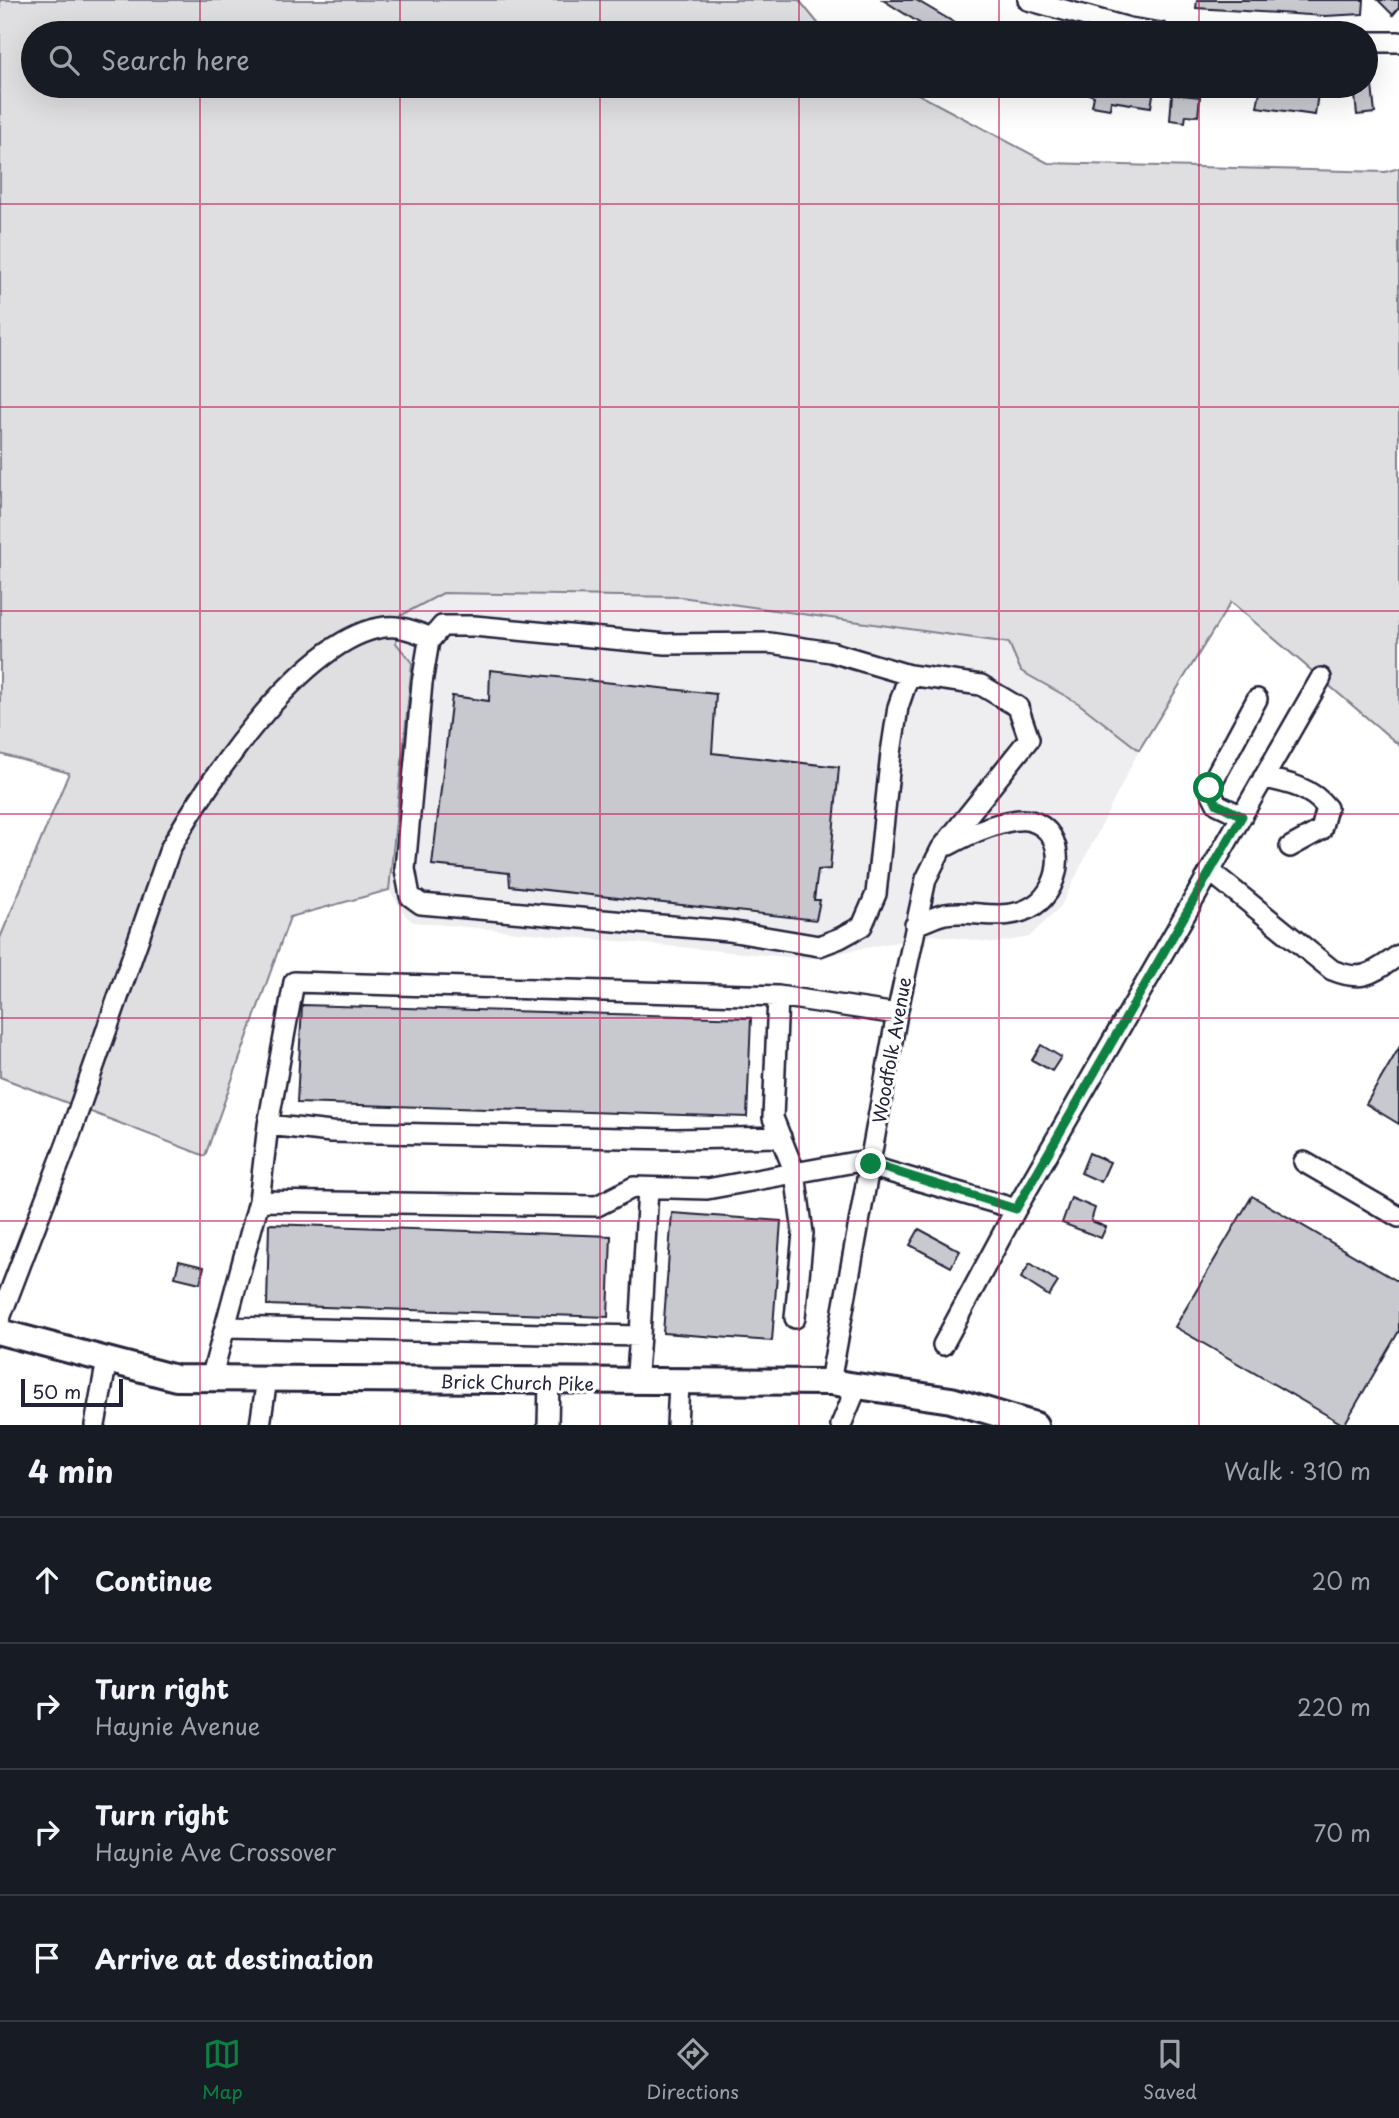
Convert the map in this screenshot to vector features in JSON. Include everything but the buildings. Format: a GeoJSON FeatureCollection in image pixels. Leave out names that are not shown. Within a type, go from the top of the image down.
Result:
{"type":"FeatureCollection","features":[{"type":"Feature","properties":{"kind":"main road","name":"Brick Church Pike"},"geometry":{"type":"LineString","coordinates":[[0,1332],[176,1378],[679,1384],[830,1382],[858,1384],[951,1400],[1035,1425]]}},
{"type":"Feature","properties":{"kind":"street"},"geometry":{"type":"LineString","coordinates":[[1028,0],[1102,21]]}},
{"type":"Feature","properties":{"kind":"street"},"geometry":{"type":"LineString","coordinates":[[1378,42],[1399,41]]}},
{"type":"Feature","properties":{"kind":"street"},"geometry":{"type":"LineString","coordinates":[[442,626],[474,626],[666,644],[770,643],[831,652],[909,675],[898,707],[891,753],[876,894],[862,926],[819,946],[729,931],[421,904],[410,897],[405,869],[422,682],[432,638],[442,626]]}},
{"type":"Feature","properties":{"kind":"street"},"geometry":{"type":"LineString","coordinates":[[0,1318],[43,1209],[170,849],[194,804],[303,671],[336,644],[395,627],[432,638]]}},
{"type":"Feature","properties":{"kind":"street","name":"Woodfolk Avenue"},"geometry":{"type":"LineString","coordinates":[[830,1382],[897,1014],[926,878],[941,849],[1029,739],[1018,707],[981,685],[909,675]]}},
{"type":"Feature","properties":{"kind":"street"},"geometry":{"type":"LineString","coordinates":[[943,1345],[1016,1209],[1321,678]]}},
{"type":"Feature","properties":{"kind":"street"},"geometry":{"type":"LineString","coordinates":[[1242,816],[1217,804],[1209,788],[1257,699]]}},
{"type":"Feature","properties":{"kind":"street"},"geometry":{"type":"LineString","coordinates":[[1264,778],[1300,787],[1320,799],[1327,808],[1321,830],[1290,847]]}},
{"type":"Feature","properties":{"kind":"street"},"geometry":{"type":"LineString","coordinates":[[915,925],[946,914],[1001,916],[1025,910],[1038,903],[1053,885],[1059,861],[1053,840],[1043,828],[1020,820],[967,835],[941,849]]}},
{"type":"Feature","properties":{"kind":"street"},"geometry":{"type":"LineString","coordinates":[[1210,871],[1332,970],[1350,978],[1362,978],[1399,955]]}},
{"type":"Feature","properties":{"kind":"street"},"geometry":{"type":"LineString","coordinates":[[211,1378],[259,1201],[268,1125],[294,982],[778,996],[897,1014]]}},
{"type":"Feature","properties":{"kind":"street"},"geometry":{"type":"LineString","coordinates":[[778,996],[773,1118],[795,1173],[803,1233],[795,1318]]}},
{"type":"Feature","properties":{"kind":"street"},"geometry":{"type":"LineString","coordinates":[[268,1125],[345,1132],[675,1139],[781,1137]]}},
{"type":"Feature","properties":{"kind":"street"},"geometry":{"type":"LineString","coordinates":[[259,1201],[597,1206],[634,1187],[707,1189],[855,1162],[871,1164],[1016,1209]]}},
{"type":"Feature","properties":{"kind":"street"},"geometry":{"type":"LineString","coordinates":[[1304,1163],[1399,1217]]}},
{"type":"Feature","properties":{"kind":"street"},"geometry":{"type":"LineString","coordinates":[[636,1383],[648,1188]]}},
{"type":"Feature","properties":{"kind":"street"},"geometry":{"type":"LineString","coordinates":[[227,1327],[640,1336]]}},
{"type":"Feature","properties":{"kind":"street"},"geometry":{"type":"LineString","coordinates":[[95,1425],[107,1360]]}},
{"type":"Feature","properties":{"kind":"street"},"geometry":{"type":"LineString","coordinates":[[260,1425],[267,1379]]}},
{"type":"Feature","properties":{"kind":"street"},"geometry":{"type":"LineString","coordinates":[[548,1425],[549,1382]]}},
{"type":"Feature","properties":{"kind":"street"},"geometry":{"type":"LineString","coordinates":[[677,1425],[679,1384]]}},
{"type":"Feature","properties":{"kind":"street"},"geometry":{"type":"LineString","coordinates":[[841,1425],[858,1384]]}},
{"type":"Feature","properties":{"kind":"shaded area"},"geometry":{"type":"Polygon","coordinates":[[[0,0],[799,0],[816,21],[21,21],[21,98],[926,98],[1048,163],[1385,172],[1399,168],[1399,745],[1231,602],[1139,750],[1078,703],[1021,671],[1009,643],[681,597],[443,593],[400,616],[396,643],[412,663],[389,890],[290,917],[205,1156],[0,1077],[0,938],[69,773],[0,754],[0,0]]]}},
{"type":"Feature","properties":{"kind":"shaded area"},"geometry":{"type":"Polygon","coordinates":[[[443,593],[681,597],[1009,643],[1021,671],[1078,703],[1139,750],[1061,906],[1029,937],[996,943],[933,935],[808,959],[413,922],[389,890],[411,663],[396,643],[400,616],[443,593]]]}},
{"type":"Feature","properties":{"kind":"route"},"geometry":{"type":"LineString","coordinates":[[871,1164],[1016,1209],[1242,816],[1217,804],[1211,797],[1209,788]]}}]}
